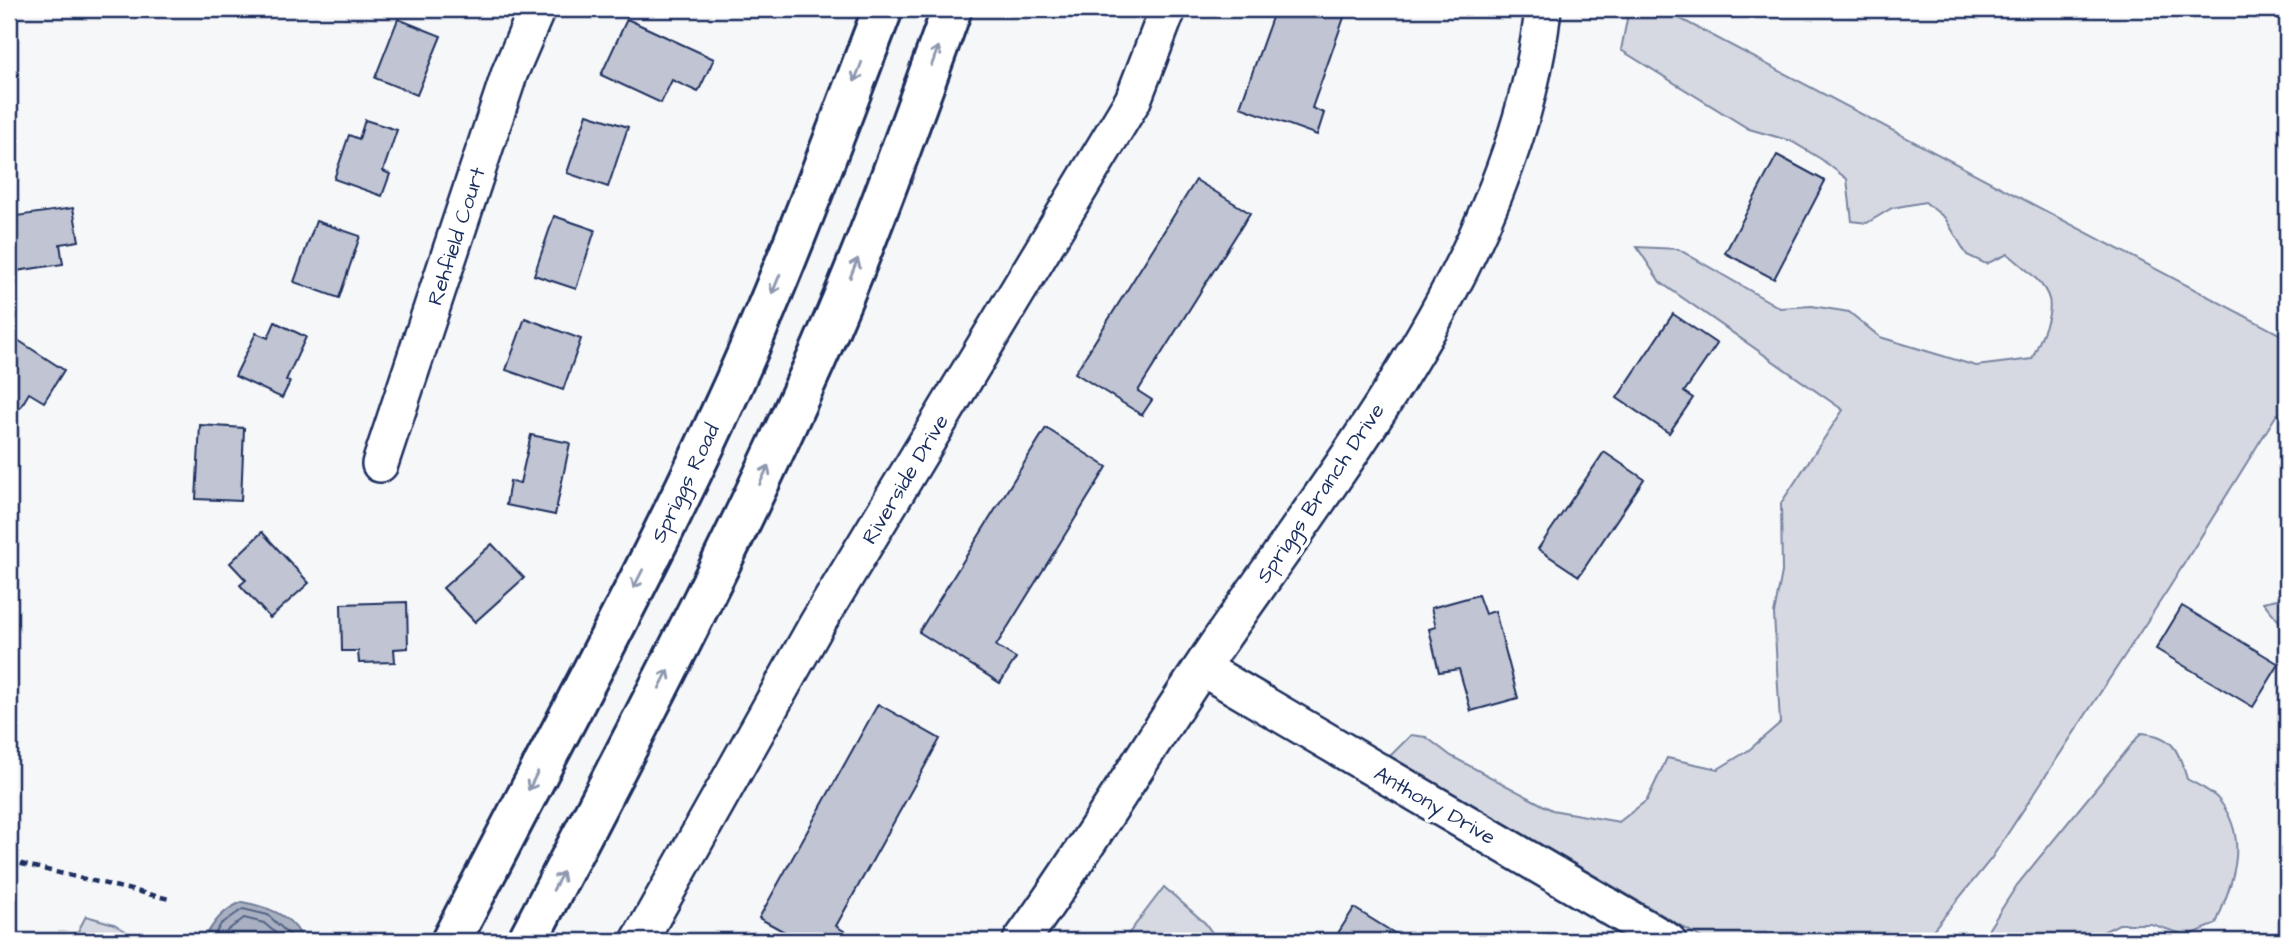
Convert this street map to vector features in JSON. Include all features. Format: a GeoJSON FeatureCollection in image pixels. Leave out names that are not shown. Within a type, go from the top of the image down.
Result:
{"type":"FeatureCollection","features":[{"type":"Feature","properties":{"kind":"main road","name":"Spriggs Road"},"geometry":{"type":"LineString","coordinates":[[451,941],[678,500],[734,383],[778,281],[883,9]]}},
{"type":"Feature","properties":{"kind":"main road"},"geometry":{"type":"LineString","coordinates":[[527,941],[718,573],[809,377],[891,178],[952,9]]}},
{"type":"Feature","properties":{"kind":"street","name":"Rehfield Court"},"geometry":{"type":"LineString","coordinates":[[380,464],[510,72],[537,9]]}},
{"type":"Feature","properties":{"kind":"street","name":"Spriggs Branch Drive"},"geometry":{"type":"LineString","coordinates":[[1021,941],[1364,430],[1439,310],[1476,239],[1506,161],[1530,80],[1543,9]]}},
{"type":"Feature","properties":{"kind":"street","name":"Riverside Drive"},"geometry":{"type":"LineString","coordinates":[[639,941],[817,624],[1133,100],[1162,11]]}},
{"type":"Feature","properties":{"kind":"street","name":"Anthony Drive"},"geometry":{"type":"LineString","coordinates":[[1202,668],[1668,941]]}},
{"type":"Feature","properties":{"kind":"path"},"geometry":{"type":"LineString","coordinates":[[9,861],[169,899]]}},
{"type":"Feature","properties":{"kind":"path"},"geometry":{"type":"LineString","coordinates":[[409,941],[415,929]]}},
{"type":"Feature","properties":{"kind":"shaded area"},"geometry":{"type":"Polygon","coordinates":[[[1629,9],[1662,9],[2287,338],[2287,420],[2277,414],[2169,588],[1991,859],[1924,941],[1707,941],[1390,756],[1411,735],[1426,737],[1451,756],[1552,810],[1619,822],[1647,800],[1667,758],[1718,769],[1749,750],[1780,723],[1774,614],[1782,572],[1781,503],[1843,410],[1660,282],[1637,247],[1678,249],[1780,308],[1812,306],[1849,312],[1880,337],[1976,366],[2032,359],[2047,323],[2050,311],[2045,290],[2008,254],[1986,264],[1967,255],[1945,218],[1925,202],[1892,208],[1867,223],[1852,221],[1847,179],[1821,159],[1791,141],[1749,129],[1621,50],[1629,9]]]}},
{"type":"Feature","properties":{"kind":"shaded area"},"geometry":{"type":"Polygon","coordinates":[[[2287,597],[2287,631],[2263,602],[2287,597]]]}},
{"type":"Feature","properties":{"kind":"shaded area"},"geometry":{"type":"Polygon","coordinates":[[[2141,733],[2152,734],[2168,741],[2181,760],[2187,779],[2216,797],[2229,815],[2234,831],[2236,862],[2216,924],[2188,936],[2151,924],[2119,924],[2085,941],[1981,941],[2017,885],[2141,733]]]}},
{"type":"Feature","properties":{"kind":"shaded area"},"geometry":{"type":"Polygon","coordinates":[[[1164,887],[1205,923],[1218,941],[1123,941],[1164,887]]]}},
{"type":"Feature","properties":{"kind":"shaded area"},"geometry":{"type":"Polygon","coordinates":[[[86,916],[114,924],[141,941],[73,941],[86,916]]]}},
{"type":"Feature","properties":{"kind":"water"},"geometry":{"type":"Polygon","coordinates":[[[242,902],[260,906],[286,919],[299,932],[303,941],[203,941],[219,918],[242,902]]]}},
{"type":"Feature","properties":{"kind":"building"},"geometry":{"type":"Polygon","coordinates":[[[1275,9],[1347,9],[1312,108],[1324,113],[1317,135],[1240,107],[1275,9]]]}},
{"type":"Feature","properties":{"kind":"building"},"geometry":{"type":"Polygon","coordinates":[[[398,19],[441,36],[417,95],[375,78],[398,19]]]}},
{"type":"Feature","properties":{"kind":"building"},"geometry":{"type":"Polygon","coordinates":[[[627,19],[714,59],[698,92],[672,80],[661,103],[601,75],[627,19]]]}},
{"type":"Feature","properties":{"kind":"building"},"geometry":{"type":"Polygon","coordinates":[[[587,114],[628,127],[608,187],[567,173],[587,114]]]}},
{"type":"Feature","properties":{"kind":"building"},"geometry":{"type":"Polygon","coordinates":[[[365,120],[397,130],[383,171],[390,174],[382,196],[334,179],[349,135],[359,139],[365,120]]]}},
{"type":"Feature","properties":{"kind":"building"},"geometry":{"type":"Polygon","coordinates":[[[1777,155],[1825,181],[1774,279],[1725,253],[1777,155]]]}},
{"type":"Feature","properties":{"kind":"building"},"geometry":{"type":"Polygon","coordinates":[[[1196,180],[1250,213],[1138,391],[1152,400],[1142,415],[1075,373],[1196,180]]]}},
{"type":"Feature","properties":{"kind":"building"},"geometry":{"type":"Polygon","coordinates":[[[73,208],[79,241],[60,244],[63,264],[16,271],[9,217],[73,208]]]}},
{"type":"Feature","properties":{"kind":"building"},"geometry":{"type":"Polygon","coordinates":[[[554,216],[595,230],[576,289],[534,275],[554,216]]]}},
{"type":"Feature","properties":{"kind":"building"},"geometry":{"type":"Polygon","coordinates":[[[316,221],[360,236],[339,298],[294,282],[316,221]]]}},
{"type":"Feature","properties":{"kind":"building"},"geometry":{"type":"Polygon","coordinates":[[[1673,314],[1717,344],[1684,392],[1693,398],[1669,433],[1617,398],[1673,314]]]}},
{"type":"Feature","properties":{"kind":"building"},"geometry":{"type":"Polygon","coordinates":[[[525,318],[581,339],[563,390],[506,370],[525,318]]]}},
{"type":"Feature","properties":{"kind":"building"},"geometry":{"type":"Polygon","coordinates":[[[275,322],[306,337],[286,380],[290,382],[282,398],[235,376],[256,333],[268,338],[275,322]]]}},
{"type":"Feature","properties":{"kind":"building"},"geometry":{"type":"Polygon","coordinates":[[[10,335],[64,370],[44,402],[29,393],[20,408],[9,401],[10,335]]]}},
{"type":"Feature","properties":{"kind":"building"},"geometry":{"type":"Polygon","coordinates":[[[200,425],[244,428],[241,501],[196,499],[200,425]]]}},
{"type":"Feature","properties":{"kind":"building"},"geometry":{"type":"Polygon","coordinates":[[[1046,428],[1107,467],[996,646],[1016,658],[1000,683],[919,632],[1046,428]]]}},
{"type":"Feature","properties":{"kind":"building"},"geometry":{"type":"Polygon","coordinates":[[[531,435],[570,443],[555,515],[506,505],[510,481],[520,483],[531,435]]]}},
{"type":"Feature","properties":{"kind":"building"},"geometry":{"type":"Polygon","coordinates":[[[1604,452],[1644,479],[1579,576],[1538,549],[1604,452]]]}},
{"type":"Feature","properties":{"kind":"building"},"geometry":{"type":"Polygon","coordinates":[[[262,532],[309,583],[270,618],[240,585],[246,580],[230,563],[262,532]]]}},
{"type":"Feature","properties":{"kind":"building"},"geometry":{"type":"Polygon","coordinates":[[[492,544],[524,578],[475,622],[443,588],[492,544]]]}},
{"type":"Feature","properties":{"kind":"building"},"geometry":{"type":"Polygon","coordinates":[[[1478,595],[1485,614],[1495,611],[1518,698],[1471,711],[1459,669],[1439,672],[1429,629],[1436,627],[1431,608],[1478,595]]]}},
{"type":"Feature","properties":{"kind":"building"},"geometry":{"type":"Polygon","coordinates":[[[407,602],[408,648],[394,649],[395,662],[359,663],[358,651],[342,651],[341,604],[407,602]]]}},
{"type":"Feature","properties":{"kind":"building"},"geometry":{"type":"Polygon","coordinates":[[[2182,606],[2279,664],[2253,707],[2156,649],[2182,606]]]}},
{"type":"Feature","properties":{"kind":"building"},"geometry":{"type":"Polygon","coordinates":[[[878,704],[940,739],[836,926],[860,941],[801,941],[759,918],[878,704]]]}},
{"type":"Feature","properties":{"kind":"building"},"geometry":{"type":"Polygon","coordinates":[[[1354,908],[1407,941],[1333,941],[1354,908]]]}}]}
